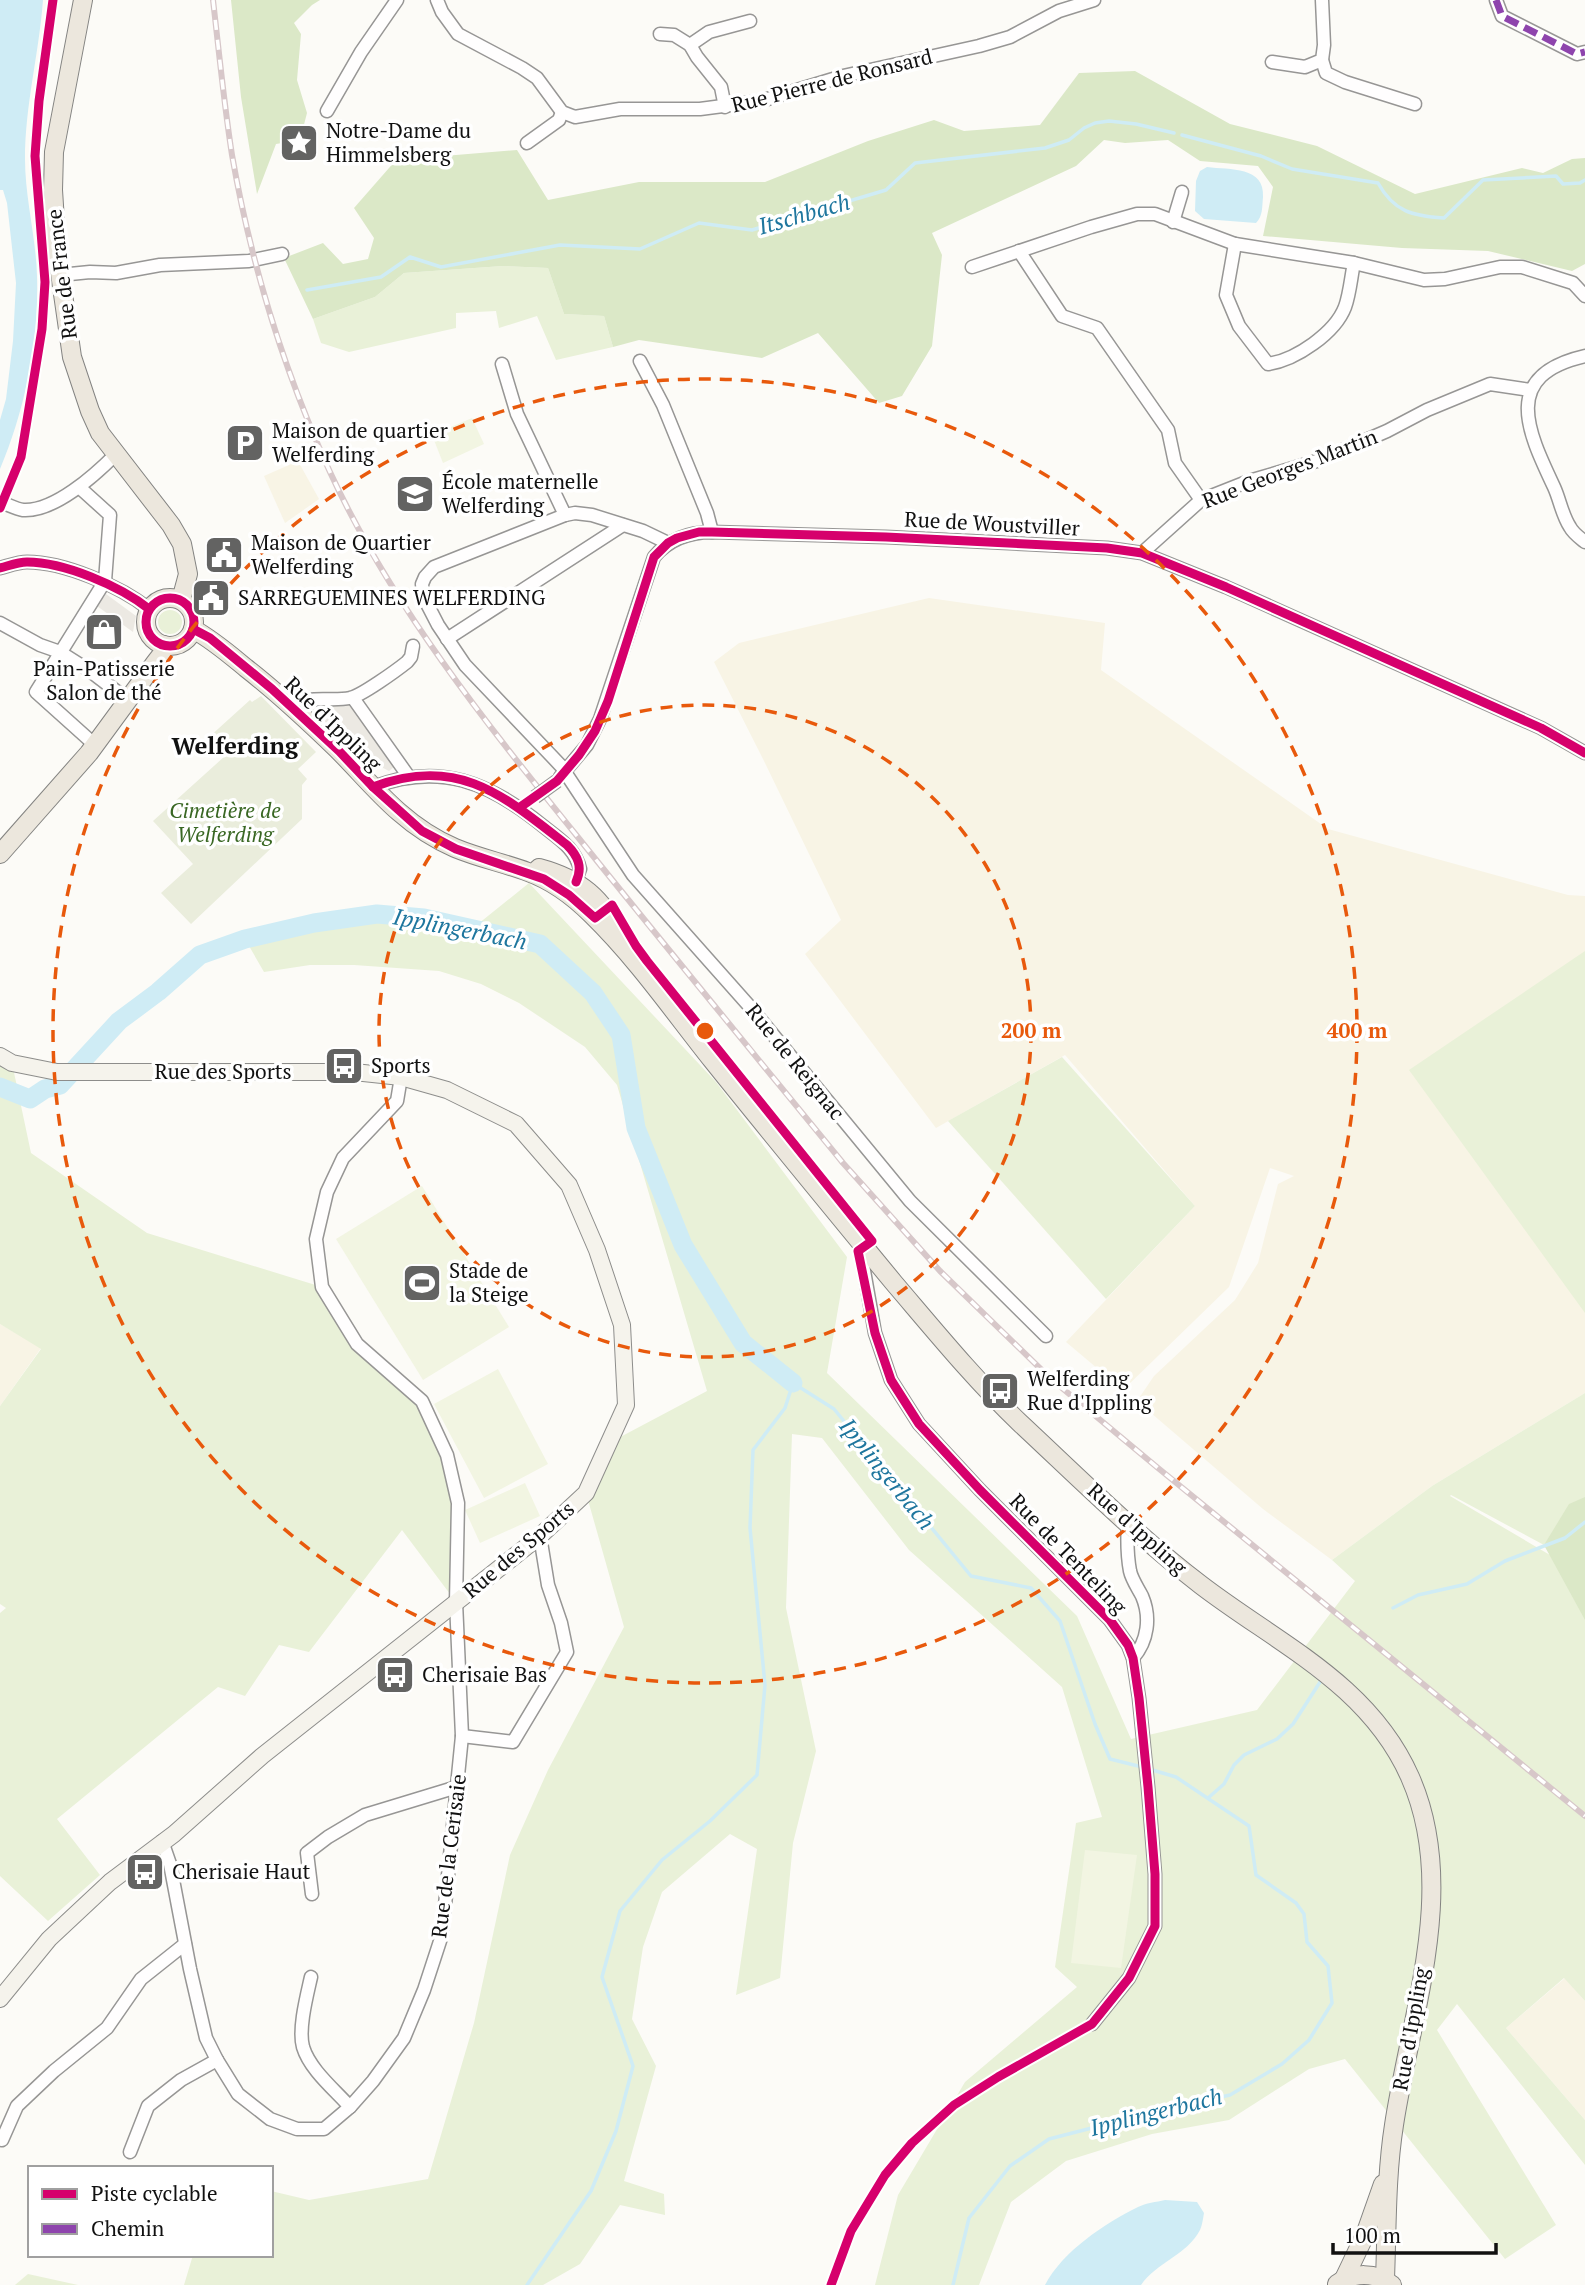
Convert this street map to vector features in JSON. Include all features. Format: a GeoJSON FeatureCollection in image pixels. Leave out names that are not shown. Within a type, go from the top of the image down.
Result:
{"type":"FeatureCollection","features":[{"type":"Feature","properties":{"kind":"main road","name":"Rue de France"},"geometry":{"type":"LineString","coordinates":[[83,0],[54,152],[54,206],[60,275],[72,357],[100,433],[171,525],[182,544],[188,574],[181,600]]}},
{"type":"Feature","properties":{"kind":"main road"},"geometry":{"type":"LineString","coordinates":[[166,598],[181,600],[192,612],[193,629],[181,644],[164,645],[152,638],[148,632],[146,618],[149,608],[166,598]]}},
{"type":"Feature","properties":{"kind":"main road","name":"Rue d'Ippling"},"geometry":{"type":"LineString","coordinates":[[193,629],[210,638],[290,707],[407,818],[436,839],[471,854],[593,895],[606,910],[628,953],[710,1059],[976,1378],[1128,1522],[1199,1583],[1337,1681],[1374,1718],[1389,1738],[1410,1776],[1426,1828],[1431,1892],[1427,1945],[1394,2125],[1389,2167],[1389,2282]]}},
{"type":"Feature","properties":{"kind":"main road"},"geometry":{"type":"LineString","coordinates":[[0,854],[95,745],[162,654],[164,645]]}},
{"type":"Feature","properties":{"kind":"main road","name":"Rue d'Ippling"},"geometry":{"type":"LineString","coordinates":[[1340,2282],[1365,2235],[1389,2167]]}},
{"type":"Feature","properties":{"kind":"main road"},"geometry":{"type":"LineString","coordinates":[[1340,2282],[1363,2274],[1389,2282]]}},
{"type":"Feature","properties":{"kind":"street"},"geometry":{"type":"LineString","coordinates":[[327,111],[361,52],[397,0]]}},
{"type":"Feature","properties":{"kind":"street"},"geometry":{"type":"LineString","coordinates":[[437,0],[458,34],[537,78],[562,112],[559,120],[527,143]]}},
{"type":"Feature","properties":{"kind":"street","name":"Rue Pierre de Ronsard"},"geometry":{"type":"LineString","coordinates":[[562,112],[575,117],[620,109],[725,107],[761,101],[843,76],[979,47],[1010,37],[1059,11],[1094,0]]}},
{"type":"Feature","properties":{"kind":"street"},"geometry":{"type":"LineString","coordinates":[[1322,0],[1322,60],[1326,72],[1345,82],[1415,104]]}},
{"type":"Feature","properties":{"kind":"street"},"geometry":{"type":"LineString","coordinates":[[1496,0],[1502,16],[1577,54],[1585,52]]}},
{"type":"Feature","properties":{"kind":"street"},"geometry":{"type":"LineString","coordinates":[[690,45],[709,32],[750,21]]}},
{"type":"Feature","properties":{"kind":"street"},"geometry":{"type":"LineString","coordinates":[[660,34],[674,35],[690,45],[720,87],[725,107]]}},
{"type":"Feature","properties":{"kind":"street"},"geometry":{"type":"LineString","coordinates":[[1272,62],[1305,67],[1322,60]]}},
{"type":"Feature","properties":{"kind":"street"},"geometry":{"type":"LineString","coordinates":[[1174,222],[1182,192]]}},
{"type":"Feature","properties":{"kind":"street"},"geometry":{"type":"LineString","coordinates":[[972,267],[1137,214],[1154,214],[1235,244],[1354,263],[1424,280],[1445,279],[1500,267],[1522,267],[1573,283],[1585,296]]}},
{"type":"Feature","properties":{"kind":"street"},"geometry":{"type":"LineString","coordinates":[[1235,244],[1226,295],[1240,326],[1268,364],[1282,362],[1326,335],[1345,307],[1354,263]]}},
{"type":"Feature","properties":{"kind":"street"},"geometry":{"type":"LineString","coordinates":[[1019,251],[1062,316],[1097,328],[1168,430],[1175,463],[1201,500]]}},
{"type":"Feature","properties":{"kind":"street"},"geometry":{"type":"LineString","coordinates":[[60,275],[116,273],[185,262],[250,261],[282,254]]}},
{"type":"Feature","properties":{"kind":"street"},"geometry":{"type":"LineString","coordinates":[[1585,356],[1570,360],[1545,373],[1530,390],[1527,418],[1534,444],[1570,528],[1585,542]]}},
{"type":"Feature","properties":{"kind":"street"},"geometry":{"type":"LineString","coordinates":[[640,360],[663,405],[708,513],[712,532]]}},
{"type":"Feature","properties":{"kind":"street"},"geometry":{"type":"LineString","coordinates":[[502,364],[517,414],[565,515],[584,513],[643,531],[668,543],[654,557],[600,719],[587,745],[561,775],[519,808]]}},
{"type":"Feature","properties":{"kind":"street","name":"Rue Georges Martin"},"geometry":{"type":"LineString","coordinates":[[1142,553],[1201,500],[1249,481],[1320,460],[1490,384],[1530,390]]}},
{"type":"Feature","properties":{"kind":"street"},"geometry":{"type":"LineString","coordinates":[[3,503],[24,510],[43,507],[79,487],[115,455]]}},
{"type":"Feature","properties":{"kind":"street"},"geometry":{"type":"LineString","coordinates":[[79,487],[110,515],[105,581],[36,692],[95,745]]}},
{"type":"Feature","properties":{"kind":"street","name":"Rue de Reignac"},"geometry":{"type":"LineString","coordinates":[[565,515],[442,564],[429,572],[422,584],[423,596],[447,639],[466,665],[561,775],[633,874],[751,1008],[881,1167],[941,1234],[1046,1336]]}},
{"type":"Feature","properties":{"kind":"street"},"geometry":{"type":"LineString","coordinates":[[447,639],[623,525]]}},
{"type":"Feature","properties":{"kind":"street","name":"Rue de Woustviller"},"geometry":{"type":"LineString","coordinates":[[668,543],[689,534],[712,532],[886,537],[1107,548],[1142,553],[1301,620],[1541,728],[1585,753]]}},
{"type":"Feature","properties":{"kind":"street"},"geometry":{"type":"LineString","coordinates":[[0,568],[25,561],[54,566],[105,581],[149,608]]}},
{"type":"Feature","properties":{"kind":"street"},"geometry":{"type":"LineString","coordinates":[[0,622],[40,645],[60,652],[128,700]]}},
{"type":"Feature","properties":{"kind":"street"},"geometry":{"type":"LineString","coordinates":[[290,707],[307,700],[353,698],[407,662],[413,646]]}},
{"type":"Feature","properties":{"kind":"street"},"geometry":{"type":"LineString","coordinates":[[353,698],[409,777]]}},
{"type":"Feature","properties":{"kind":"street"},"geometry":{"type":"LineString","coordinates":[[373,787],[409,777],[433,775],[460,778],[487,789],[519,808],[575,853],[580,869],[573,888]]}},
{"type":"Feature","properties":{"kind":"street","name":"Rue des Sports"},"geometry":{"type":"LineString","coordinates":[[0,1056],[12,1063],[57,1072],[354,1072],[401,1077],[447,1090],[516,1124],[569,1185],[597,1250],[622,1325],[626,1405],[586,1493],[540,1536],[262,1756],[174,1834],[110,1882],[49,1939],[0,1999]]}},
{"type":"Feature","properties":{"kind":"street","name":"Rue de la Cerisaie"},"geometry":{"type":"LineString","coordinates":[[162,1841],[170,1864],[206,2038],[217,2060],[238,2094],[270,2119],[298,2129],[324,2129],[350,2107],[404,2039],[424,1990],[442,1935],[462,1736],[456,1602],[458,1503],[446,1455],[422,1401],[357,1344],[322,1287],[316,1239],[327,1192],[343,1158],[397,1101],[401,1077]]}},
{"type":"Feature","properties":{"kind":"street","name":"Rue de Tenteling"},"geometry":{"type":"LineString","coordinates":[[871,1255],[863,1265],[875,1333],[891,1380],[919,1424],[1110,1620],[1128,1645],[1133,1658],[1148,1787],[1155,1874],[1155,1926],[1129,1978],[1092,2024]]}},
{"type":"Feature","properties":{"kind":"street"},"geometry":{"type":"LineString","coordinates":[[1128,1522],[1130,1570],[1142,1597],[1147,1617],[1145,1637],[1133,1658]]}},
{"type":"Feature","properties":{"kind":"street"},"geometry":{"type":"LineString","coordinates":[[462,1736],[513,1742],[567,1652],[561,1623],[548,1585],[540,1536]]}},
{"type":"Feature","properties":{"kind":"street"},"geometry":{"type":"LineString","coordinates":[[312,1894],[307,1853],[328,1837],[365,1815],[457,1787]]}},
{"type":"Feature","properties":{"kind":"street"},"geometry":{"type":"LineString","coordinates":[[2,2140],[17,2106],[54,2071],[107,2028],[141,1979],[185,1944]]}},
{"type":"Feature","properties":{"kind":"street"},"geometry":{"type":"LineString","coordinates":[[311,1977],[305,2007],[303,2045],[311,2063],[350,2107]]}},
{"type":"Feature","properties":{"kind":"street"},"geometry":{"type":"LineString","coordinates":[[130,2152],[148,2106],[181,2080],[217,2060]]}},
{"type":"Feature","properties":{"kind":"shaded area"},"geometry":{"type":"Polygon","coordinates":[[[298,461],[319,499],[285,523],[264,476],[298,461]]]}},
{"type":"Feature","properties":{"kind":"shaded area"},"geometry":{"type":"Polygon","coordinates":[[[106,594],[136,616],[133,632],[97,606],[106,594]]]}},
{"type":"Feature","properties":{"kind":"shaded area"},"geometry":{"type":"Polygon","coordinates":[[[929,598],[1105,623],[1101,670],[1328,829],[1568,895],[1585,896],[1585,1393],[1432,1486],[1332,1560],[1263,1509],[1137,1401],[1154,1376],[1235,1300],[1258,1263],[1278,1184],[1294,1176],[1270,1168],[1229,1287],[1123,1390],[1066,1342],[1195,1206],[1065,1055],[936,1128],[805,954],[841,920],[714,662],[739,643],[929,598]]]}},
{"type":"Feature","properties":{"kind":"shaded area"},"geometry":{"type":"Polygon","coordinates":[[[351,703],[395,766],[389,771],[354,753],[311,708],[351,703]]]}},
{"type":"Feature","properties":{"kind":"shaded area"},"geometry":{"type":"Polygon","coordinates":[[[0,1324],[41,1348],[0,1406],[0,1324]]]}},
{"type":"Feature","properties":{"kind":"shaded area"},"geometry":{"type":"Polygon","coordinates":[[[1565,1978],[1585,2001],[1585,2120],[1506,2028],[1565,1978]]]}},
{"type":"Feature","properties":{"kind":"green space"},"geometry":{"type":"Polygon","coordinates":[[[231,0],[320,0],[294,23],[301,34],[297,80],[307,113],[300,140],[276,144],[257,194],[241,97],[231,0]]]}},
{"type":"Feature","properties":{"kind":"green space"},"geometry":{"type":"Polygon","coordinates":[[[1135,71],[1230,124],[1317,146],[1415,194],[1522,168],[1543,173],[1572,159],[1585,158],[1585,264],[1572,271],[1488,251],[1402,248],[1263,236],[1273,187],[1258,166],[1200,161],[1168,140],[1125,143],[1104,140],[1076,166],[932,233],[942,255],[932,346],[902,396],[879,403],[818,333],[762,358],[639,340],[613,347],[604,316],[564,314],[548,268],[503,266],[404,273],[375,297],[313,319],[284,258],[323,243],[343,264],[368,259],[374,238],[354,208],[396,160],[517,150],[548,200],[639,182],[765,182],[868,141],[934,120],[964,131],[1040,125],[1079,73],[1135,71]]]}},
{"type":"Feature","properties":{"kind":"green space"},"geometry":{"type":"Polygon","coordinates":[[[503,266],[548,268],[564,314],[604,316],[613,347],[556,360],[537,316],[499,328],[496,311],[456,313],[456,328],[349,352],[321,343],[313,319],[375,297],[404,273],[503,266]]]}},
{"type":"Feature","properties":{"kind":"green space"},"geometry":{"type":"Polygon","coordinates":[[[472,418],[484,444],[443,463],[432,435],[472,418]]]}},
{"type":"Feature","properties":{"kind":"green space"},"geometry":{"type":"Polygon","coordinates":[[[170,610],[178,614],[182,622],[178,630],[170,634],[162,630],[158,622],[162,614],[170,610]]]}},
{"type":"Feature","properties":{"kind":"green space","name":"Cimetière de Welferding"},"geometry":{"type":"Polygon","coordinates":[[[261,696],[316,752],[298,769],[307,779],[302,785],[302,819],[191,924],[161,893],[193,864],[153,821],[225,756],[208,738],[250,700],[252,702],[261,696]]]}},
{"type":"Feature","properties":{"kind":"green space"},"geometry":{"type":"Polygon","coordinates":[[[529,883],[716,1082],[847,1257],[827,1373],[1077,1616],[1131,1739],[1257,1710],[1355,1581],[1332,1560],[1432,1486],[1585,1393],[1585,2001],[1564,1978],[1506,2028],[1585,2120],[1585,2165],[1457,2004],[1437,2030],[1556,2225],[1505,2259],[1345,2059],[1309,2069],[1229,2120],[1152,2134],[1066,2161],[1011,2202],[979,2285],[875,2285],[898,2195],[965,2082],[1077,1987],[1055,1967],[1076,1823],[1102,1817],[1062,1687],[909,1550],[822,1438],[792,1434],[786,1608],[816,1751],[793,1843],[780,1978],[736,1995],[757,1849],[730,1834],[662,1892],[643,1947],[632,2019],[656,2066],[624,2181],[664,2194],[665,2215],[620,2205],[580,2264],[543,2285],[184,2285],[192,2257],[273,2257],[273,2191],[309,2200],[428,2179],[474,2023],[510,1855],[548,1770],[624,1627],[586,1493],[609,1443],[707,1391],[617,1085],[585,1047],[519,1003],[481,984],[439,971],[354,965],[310,965],[264,972],[245,939],[360,915],[413,917],[473,928],[529,883]],[[1450,1496],[1550,1555],[1544,1545],[1450,1496]]]}},
{"type":"Feature","properties":{"kind":"green space"},"geometry":{"type":"Polygon","coordinates":[[[1585,951],[1585,1313],[1409,1070],[1585,951]]]}},
{"type":"Feature","properties":{"kind":"green space"},"geometry":{"type":"Polygon","coordinates":[[[0,1056],[12,1063],[31,1153],[147,1233],[322,1287],[357,1344],[422,1401],[458,1503],[456,1602],[402,1530],[309,1652],[279,1645],[245,1696],[218,1687],[57,1819],[100,1875],[48,1921],[0,1876],[0,1613],[6,1608],[0,1604],[0,1406],[41,1349],[0,1324],[0,1056]]]}},
{"type":"Feature","properties":{"kind":"green space"},"geometry":{"type":"Polygon","coordinates":[[[1062,1057],[1195,1206],[1106,1299],[948,1121],[1062,1057]]]}},
{"type":"Feature","properties":{"kind":"green space","name":"Stade de la Steige"},"geometry":{"type":"Polygon","coordinates":[[[422,1186],[509,1327],[423,1380],[336,1239],[422,1186]]]}},
{"type":"Feature","properties":{"kind":"green space"},"geometry":{"type":"Polygon","coordinates":[[[498,1369],[548,1464],[484,1498],[434,1404],[498,1369]]]}},
{"type":"Feature","properties":{"kind":"green space"},"geometry":{"type":"Polygon","coordinates":[[[525,1483],[540,1516],[480,1543],[465,1510],[525,1483]]]}},
{"type":"Feature","properties":{"kind":"green space"},"geometry":{"type":"Polygon","coordinates":[[[1585,1497],[1585,1620],[1544,1545],[1569,1504],[1585,1497]]]}},
{"type":"Feature","properties":{"kind":"green space"},"geometry":{"type":"Polygon","coordinates":[[[1085,1850],[1137,1855],[1121,1968],[1071,1963],[1085,1850]]]}},
{"type":"Feature","properties":{"kind":"green space"},"geometry":{"type":"Polygon","coordinates":[[[28,2274],[78,2285],[15,2285],[28,2274]]]}},
{"type":"Feature","properties":{"kind":"water"},"geometry":{"type":"Polygon","coordinates":[[[0,0],[43,0],[27,119],[25,159],[36,261],[36,326],[29,375],[17,423],[0,469],[0,420],[6,399],[13,341],[16,283],[7,203],[3,190],[0,190],[0,0]]]}},
{"type":"Feature","properties":{"kind":"water"},"geometry":{"type":"Polygon","coordinates":[[[1207,167],[1244,172],[1258,180],[1263,197],[1261,214],[1256,223],[1204,219],[1195,211],[1196,181],[1200,171],[1207,167]]]}},
{"type":"Feature","properties":{"kind":"water"},"geometry":{"type":"Polygon","coordinates":[[[1165,2200],[1197,2202],[1204,2213],[1200,2230],[1188,2246],[1155,2270],[1141,2285],[1045,2285],[1062,2261],[1098,2230],[1138,2207],[1165,2200]]]}},
{"type":"Feature","properties":{"kind":"waterway","name":"Itschbach"},"geometry":{"type":"LineString","coordinates":[[307,290],[381,277],[410,257],[441,267],[560,245],[640,249],[699,223],[752,230],[886,190],[915,163],[1045,148],[1069,140],[1095,123],[1109,121],[1136,124],[1174,133]]}},
{"type":"Feature","properties":{"kind":"waterway","name":"Itschbach"},"geometry":{"type":"LineString","coordinates":[[1182,135],[1261,156],[1292,169],[1378,183],[1384,193],[1405,211],[1433,217],[1444,218],[1483,180],[1556,176],[1563,184],[1585,180]]}},
{"type":"Feature","properties":{"kind":"waterway","name":"Ipplingerbach"},"geometry":{"type":"LineString","coordinates":[[0,1087],[30,1099],[45,1089],[60,1085],[119,1021],[158,992],[200,955],[245,939],[314,923],[377,914],[424,918],[540,944],[593,993],[621,1035],[636,1128],[683,1245],[743,1343],[793,1383]]}},
{"type":"Feature","properties":{"kind":"waterway"},"geometry":{"type":"LineString","coordinates":[[527,2285],[591,2191],[616,2131],[633,2066],[602,1977],[620,1911],[662,1860],[710,1821],[757,1775],[765,1685],[750,1528],[753,1450],[785,1408],[793,1383],[834,1409],[971,1576],[1031,1588],[1060,1621],[1095,1724],[1110,1759],[1142,1767]]}},
{"type":"Feature","properties":{"kind":"waterway"},"geometry":{"type":"LineString","coordinates":[[1393,1608],[1418,1595],[1467,1584],[1505,1561],[1565,1538],[1585,1522]]}},
{"type":"Feature","properties":{"kind":"waterway"},"geometry":{"type":"LineString","coordinates":[[1208,1798],[1224,1784],[1234,1765],[1244,1755],[1277,1739],[1293,1724],[1322,1679]]}},
{"type":"Feature","properties":{"kind":"waterway","name":"Ipplingerbach"},"geometry":{"type":"LineString","coordinates":[[953,2285],[969,2218],[1010,2166],[1049,2139],[1230,2095],[1282,2064],[1309,2040],[1332,2003],[1328,1966],[1307,1942],[1304,1914],[1296,1903],[1256,1875],[1249,1826],[1176,1777],[1149,1769]]}},
{"type":"Feature","properties":{"kind":"railway"},"geometry":{"type":"LineString","coordinates":[[213,0],[229,136],[240,196],[259,277],[298,395],[313,434],[354,521],[411,616],[475,706],[610,877],[843,1163],[940,1271],[1050,1378],[1585,1816]]}},
{"type":"Feature","properties":{"kind":"marked path"},"geometry":{"type":"LineString","coordinates":[[1496,0],[1502,16],[1577,54],[1585,52]]}},
{"type":"Feature","properties":{"kind":"cycle path"},"geometry":{"type":"LineString","coordinates":[[0,508],[21,457],[42,329],[45,282],[35,156],[39,101],[53,0]]}},
{"type":"Feature","properties":{"kind":"cycle path"},"geometry":{"type":"LineString","coordinates":[[519,808],[557,781],[595,731],[608,701],[654,557],[668,543],[699,532],[886,537],[1107,548],[1142,553],[1226,587],[1541,728],[1585,753]]}},
{"type":"Feature","properties":{"kind":"cycle path"},"geometry":{"type":"LineString","coordinates":[[0,568],[27,562],[58,566],[107,584],[149,609]]}},
{"type":"Feature","properties":{"kind":"cycle path"},"geometry":{"type":"LineString","coordinates":[[170,598],[187,605],[194,622],[187,639],[170,646],[153,639],[146,622],[153,605],[170,598]]}},
{"type":"Feature","properties":{"kind":"cycle path"},"geometry":{"type":"LineString","coordinates":[[193,629],[210,638],[272,689],[422,831],[456,849],[544,879],[569,895],[595,918],[612,905],[647,961],[872,1241],[858,1251],[875,1333],[891,1380],[919,1424],[980,1490],[1110,1620],[1128,1645],[1133,1658],[1139,1698],[1148,1787],[1155,1874],[1155,1926],[1129,1978],[1092,2024],[954,2105],[912,2143],[885,2175],[851,2231],[831,2285]]}},
{"type":"Feature","properties":{"kind":"cycle path"},"geometry":{"type":"LineString","coordinates":[[373,787],[403,778],[430,776],[455,778],[478,785],[522,810],[567,845],[578,862],[576,882]]}},
{"type":"Feature","properties":{"kind":"place","name":"Notre-Dame du Himmelsberg"},"geometry":{"type":"Point","coordinates":[299,143]}},
{"type":"Feature","properties":{"kind":"place","name":"Maison de quartier Welferding"},"geometry":{"type":"Point","coordinates":[245,443]}},
{"type":"Feature","properties":{"kind":"place","name":"École maternelle Welferding"},"geometry":{"type":"Point","coordinates":[415,494]}},
{"type":"Feature","properties":{"kind":"place","name":"Maison de Quartier Welferding"},"geometry":{"type":"Point","coordinates":[224,555]}},
{"type":"Feature","properties":{"kind":"place","name":"SARREGUEMINES WELFERDING"},"geometry":{"type":"Point","coordinates":[211,598]}},
{"type":"Feature","properties":{"kind":"place","name":"Pain-Patisserie Salon de thé"},"geometry":{"type":"Point","coordinates":[104,632]}},
{"type":"Feature","properties":{"kind":"place","name":"Sports"},"geometry":{"type":"Point","coordinates":[344,1066]}},
{"type":"Feature","properties":{"kind":"place","name":"Stade de la Steige"},"geometry":{"type":"Point","coordinates":[422,1283]}},
{"type":"Feature","properties":{"kind":"place","name":"Welferding Rue d'Ippling"},"geometry":{"type":"Point","coordinates":[1000,1391]}},
{"type":"Feature","properties":{"kind":"place","name":"Cherisaie Bas"},"geometry":{"type":"Point","coordinates":[395,1675]}},
{"type":"Feature","properties":{"kind":"place","name":"Cherisaie Haut"},"geometry":{"type":"Point","coordinates":[145,1872]}},
{"type":"Feature","properties":{"kind":"district","name":"Welferding"},"geometry":{"type":"Point","coordinates":[235,746]}}]}
